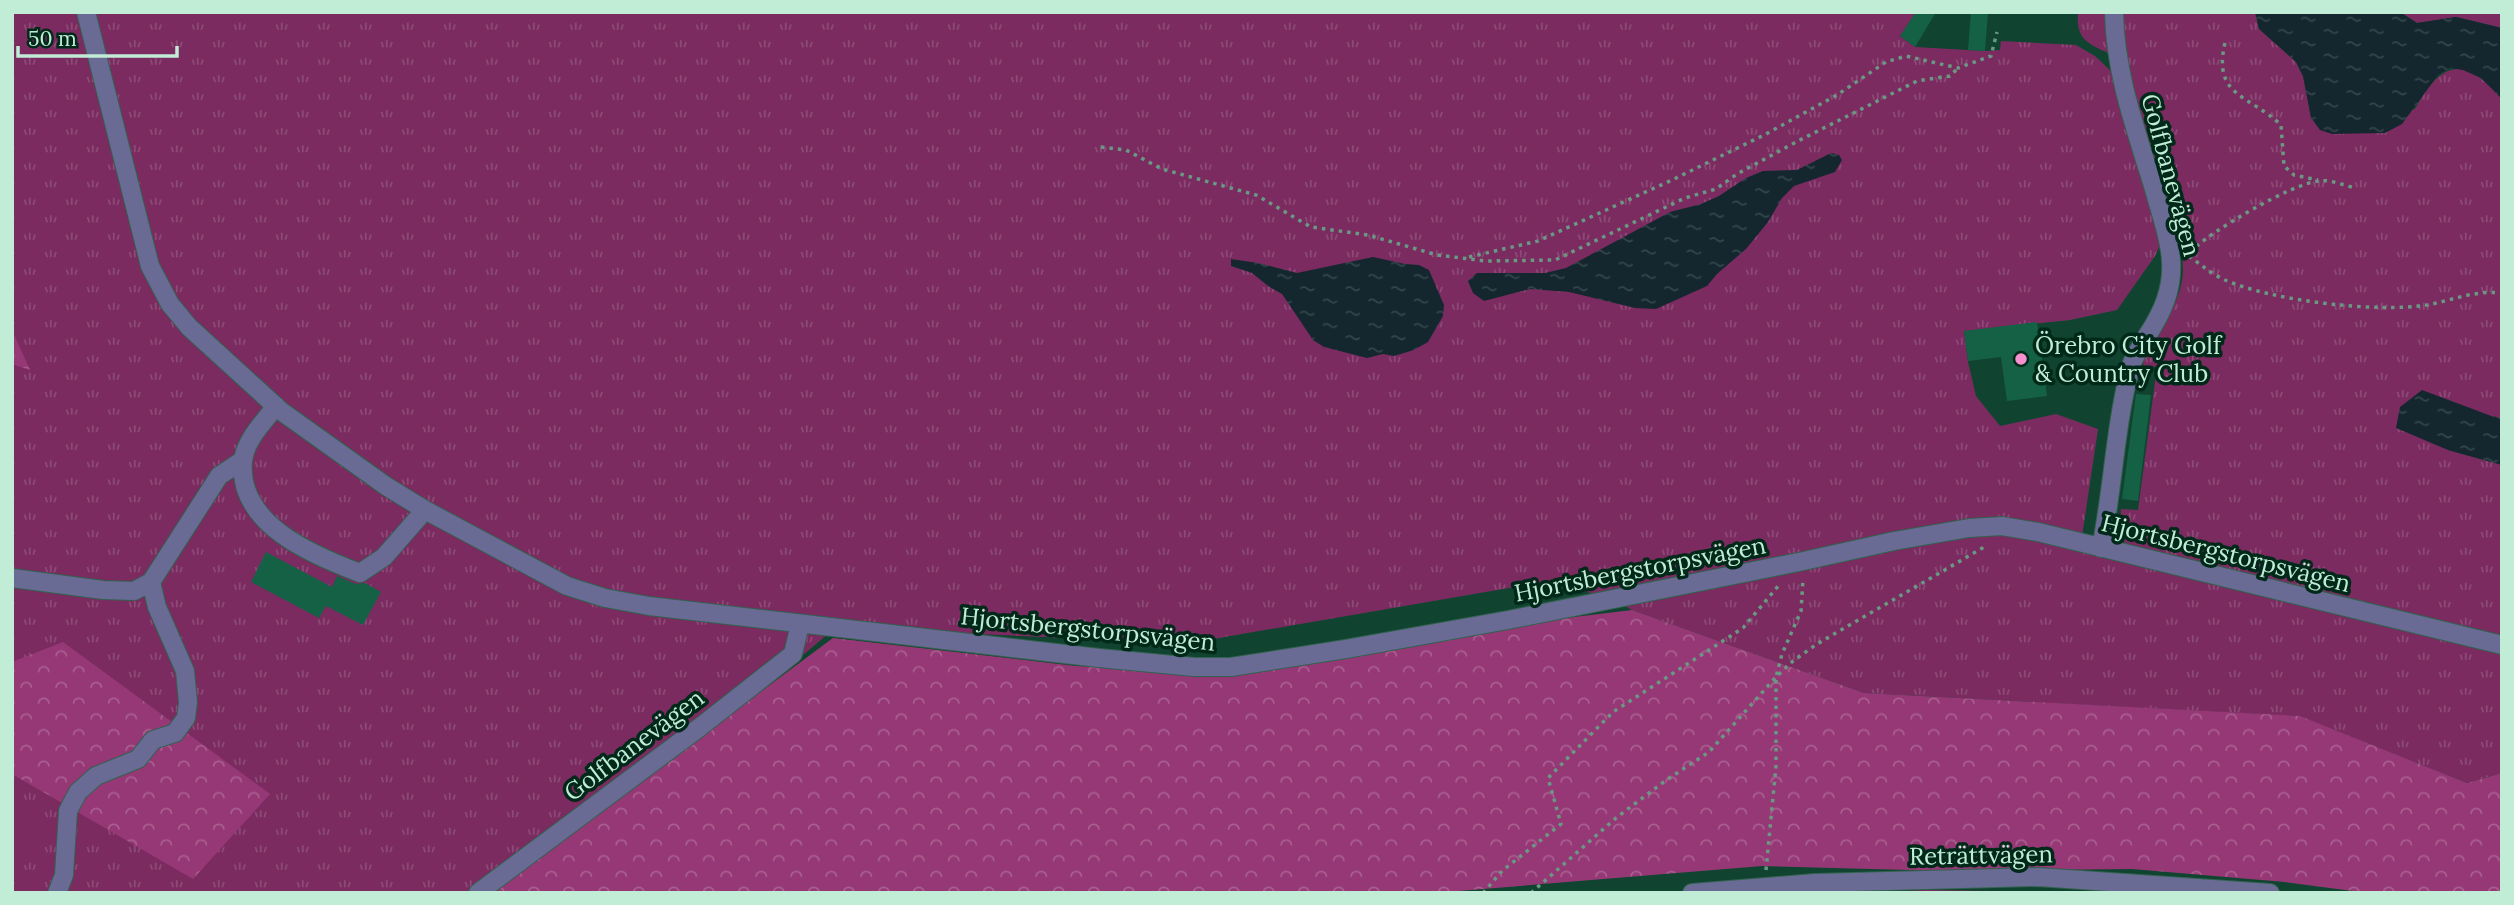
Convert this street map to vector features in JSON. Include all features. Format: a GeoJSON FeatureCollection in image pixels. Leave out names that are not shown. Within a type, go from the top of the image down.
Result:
{"type":"FeatureCollection","features":[{"type":"Feature","properties":{"kind":"street","name":"Hjortsbergstorpsvägen"},"geometry":{"type":"LineString","coordinates":[[86,12],[149,266],[170,304],[189,327],[276,406],[334,450],[425,510],[567,586],[606,598],[649,606],[800,624],[1153,663],[1231,667],[1507,620],[1894,541],[1969,528],[2002,526],[2502,645]]}},
{"type":"Feature","properties":{"kind":"street","name":"Golfbanevägen"},"geometry":{"type":"LineString","coordinates":[[2101,548],[2122,405],[2131,365],[2157,322],[2168,297],[2179,256],[2162,216],[2119,75],[2114,12]]}},
{"type":"Feature","properties":{"kind":"street"},"geometry":{"type":"LineString","coordinates":[[276,406],[251,438],[243,460],[246,490],[266,523],[320,558],[360,573],[384,556],[425,510]]}},
{"type":"Feature","properties":{"kind":"street"},"geometry":{"type":"LineString","coordinates":[[12,578],[103,590],[135,591],[151,582],[219,476],[243,460]]}},
{"type":"Feature","properties":{"kind":"street"},"geometry":{"type":"LineString","coordinates":[[57,893],[64,875],[68,811],[78,792],[96,776],[138,760],[153,740],[175,733],[186,718],[188,702],[185,671],[157,607],[151,582]]}},
{"type":"Feature","properties":{"kind":"street","name":"Golfbanevägen"},"geometry":{"type":"LineString","coordinates":[[478,893],[793,654],[800,624]]}},
{"type":"Feature","properties":{"kind":"street","name":"Reträttvägen"},"geometry":{"type":"LineString","coordinates":[[1692,893],[1815,883],[2038,877],[2270,893]]}},
{"type":"Feature","properties":{"kind":"path"},"geometry":{"type":"LineString","coordinates":[[1101,148],[1126,150],[1162,169],[1256,195],[1311,227],[1368,235],[1437,255],[1486,261],[1555,260],[1674,203],[1716,189],[1737,174],[1798,141],[1917,81],[1950,76],[1958,68],[1991,56],[1997,32]]}},
{"type":"Feature","properties":{"kind":"path"},"geometry":{"type":"LineString","coordinates":[[2225,43],[2221,60],[2223,77],[2232,90],[2271,115],[2281,125],[2284,166],[2294,175],[2356,188]]}},
{"type":"Feature","properties":{"kind":"path"},"geometry":{"type":"LineString","coordinates":[[1464,258],[1538,241],[1672,180],[1766,134],[1837,95],[1885,62],[1906,56],[1958,68]]}},
{"type":"Feature","properties":{"kind":"path"},"geometry":{"type":"LineString","coordinates":[[2319,180],[2292,190],[2239,217],[2179,256],[2228,281],[2321,302],[2386,309],[2428,304],[2468,294],[2502,293]]}},
{"type":"Feature","properties":{"kind":"path"},"geometry":{"type":"LineString","coordinates":[[1531,893],[1616,818],[1709,752],[1793,661],[2016,528]]}},
{"type":"Feature","properties":{"kind":"path"},"geometry":{"type":"LineString","coordinates":[[1763,887],[1776,766],[1776,677],[1782,654],[1801,611],[1805,583],[1799,562]]}},
{"type":"Feature","properties":{"kind":"path"},"geometry":{"type":"LineString","coordinates":[[1483,893],[1502,871],[1561,824],[1548,778],[1613,712],[1743,628],[1799,562]]}},
{"type":"Feature","properties":{"kind":"green space"},"geometry":{"type":"Polygon","coordinates":[[[12,12],[1916,12],[1900,36],[1915,47],[2000,50],[2001,41],[2076,45],[2095,56],[2113,73],[2162,241],[2155,256],[2117,310],[2070,320],[1964,331],[1976,396],[2000,426],[2056,414],[2098,429],[2080,550],[2502,652],[2502,773],[2467,783],[2299,716],[1864,693],[1632,610],[1609,597],[1543,582],[1190,643],[835,628],[727,719],[489,893],[12,893],[12,12]]]}},
{"type":"Feature","properties":{"kind":"green space"},"geometry":{"type":"Polygon","coordinates":[[[2078,12],[2108,12],[2110,54],[2095,47],[2081,35],[2078,12]]]}},
{"type":"Feature","properties":{"kind":"green space"},"geometry":{"type":"Polygon","coordinates":[[[2123,12],[2255,12],[2259,29],[2296,62],[2303,76],[2311,118],[2320,130],[2415,109],[2435,81],[2454,69],[2476,75],[2502,99],[2502,420],[2495,416],[2448,450],[2502,465],[2502,639],[2126,546],[2119,528],[2121,509],[2138,510],[2157,367],[2143,365],[2144,356],[2175,304],[2183,269],[2176,231],[2131,82],[2123,12]]]}},
{"type":"Feature","properties":{"kind":"green space"},"geometry":{"type":"Polygon","coordinates":[[[2400,12],[2502,12],[2502,28],[2456,17],[2417,23],[2400,12]]]}},
{"type":"Feature","properties":{"kind":"green space"},"geometry":{"type":"Polygon","coordinates":[[[12,330],[30,370],[12,364],[12,330]]]}},
{"type":"Feature","properties":{"kind":"green space"},"geometry":{"type":"Polygon","coordinates":[[[1632,610],[1864,693],[2300,716],[2467,783],[2502,773],[2502,893],[2368,893],[2285,882],[2132,869],[1947,871],[1762,866],[1434,893],[489,893],[833,638],[1076,666],[1229,672],[1525,623],[1632,610]]]}},
{"type":"Feature","properties":{"kind":"green space"},"geometry":{"type":"Polygon","coordinates":[[[63,642],[270,794],[193,879],[12,774],[12,662],[63,642]]]}},
{"type":"Feature","properties":{"kind":"green space"},"geometry":{"type":"Polygon","coordinates":[[[12,795],[30,804],[40,828],[32,855],[12,877],[12,795]]]}},
{"type":"Feature","properties":{"kind":"green space"},"geometry":{"type":"Polygon","coordinates":[[[1927,890],[2057,892],[2067,893],[1852,893],[1927,890]]]}},
{"type":"Feature","properties":{"kind":"green space"},"geometry":{"type":"Polygon","coordinates":[[[2130,892],[2146,893],[1747,893],[2130,892]]]}},
{"type":"Feature","properties":{"kind":"water"},"geometry":{"type":"Polygon","coordinates":[[[2255,12],[2400,12],[2417,23],[2456,17],[2502,28],[2502,99],[2481,78],[2450,68],[2438,75],[2402,124],[2385,133],[2332,134],[2320,130],[2311,117],[2303,76],[2296,62],[2259,29],[2255,12]]]}},
{"type":"Feature","properties":{"kind":"water"},"geometry":{"type":"Polygon","coordinates":[[[1831,153],[1839,155],[1842,160],[1835,172],[1794,186],[1782,198],[1768,222],[1746,249],[1707,286],[1656,309],[1635,308],[1569,292],[1530,289],[1484,301],[1473,293],[1468,281],[1477,273],[1545,273],[1566,268],[1670,212],[1719,196],[1746,178],[1763,171],[1797,170],[1831,153]]]}},
{"type":"Feature","properties":{"kind":"water"},"geometry":{"type":"Polygon","coordinates":[[[1373,257],[1419,265],[1429,270],[1444,305],[1443,316],[1428,342],[1414,350],[1394,356],[1383,354],[1367,358],[1324,347],[1313,340],[1282,294],[1252,273],[1231,266],[1231,259],[1297,273],[1373,257]]]}},
{"type":"Feature","properties":{"kind":"water"},"geometry":{"type":"Polygon","coordinates":[[[2422,390],[2502,420],[2502,465],[2448,450],[2396,428],[2400,407],[2422,390]]]}},
{"type":"Feature","properties":{"kind":"building"},"geometry":{"type":"Polygon","coordinates":[[[1916,12],[1936,12],[1915,47],[1900,36],[1916,12]]]}},
{"type":"Feature","properties":{"kind":"building"},"geometry":{"type":"Polygon","coordinates":[[[1971,12],[1988,12],[1985,51],[1968,50],[1971,12]]]}},
{"type":"Feature","properties":{"kind":"building","name":"Örebro City Golf & Country Club"},"geometry":{"type":"Polygon","coordinates":[[[2037,322],[2047,396],[2007,401],[2001,357],[1968,361],[1964,331],[2037,322]]]}},
{"type":"Feature","properties":{"kind":"building"},"geometry":{"type":"Polygon","coordinates":[[[2136,394],[2151,395],[2138,501],[2122,499],[2136,394]]]}},
{"type":"Feature","properties":{"kind":"building"},"geometry":{"type":"Polygon","coordinates":[[[266,552],[332,587],[337,576],[356,584],[365,583],[381,592],[363,625],[326,606],[319,618],[251,582],[266,552]]]}},
{"type":"Feature","properties":{"kind":"place","name":"Örebro City Golf & Country Club"},"geometry":{"type":"Point","coordinates":[2021,359]}}]}
